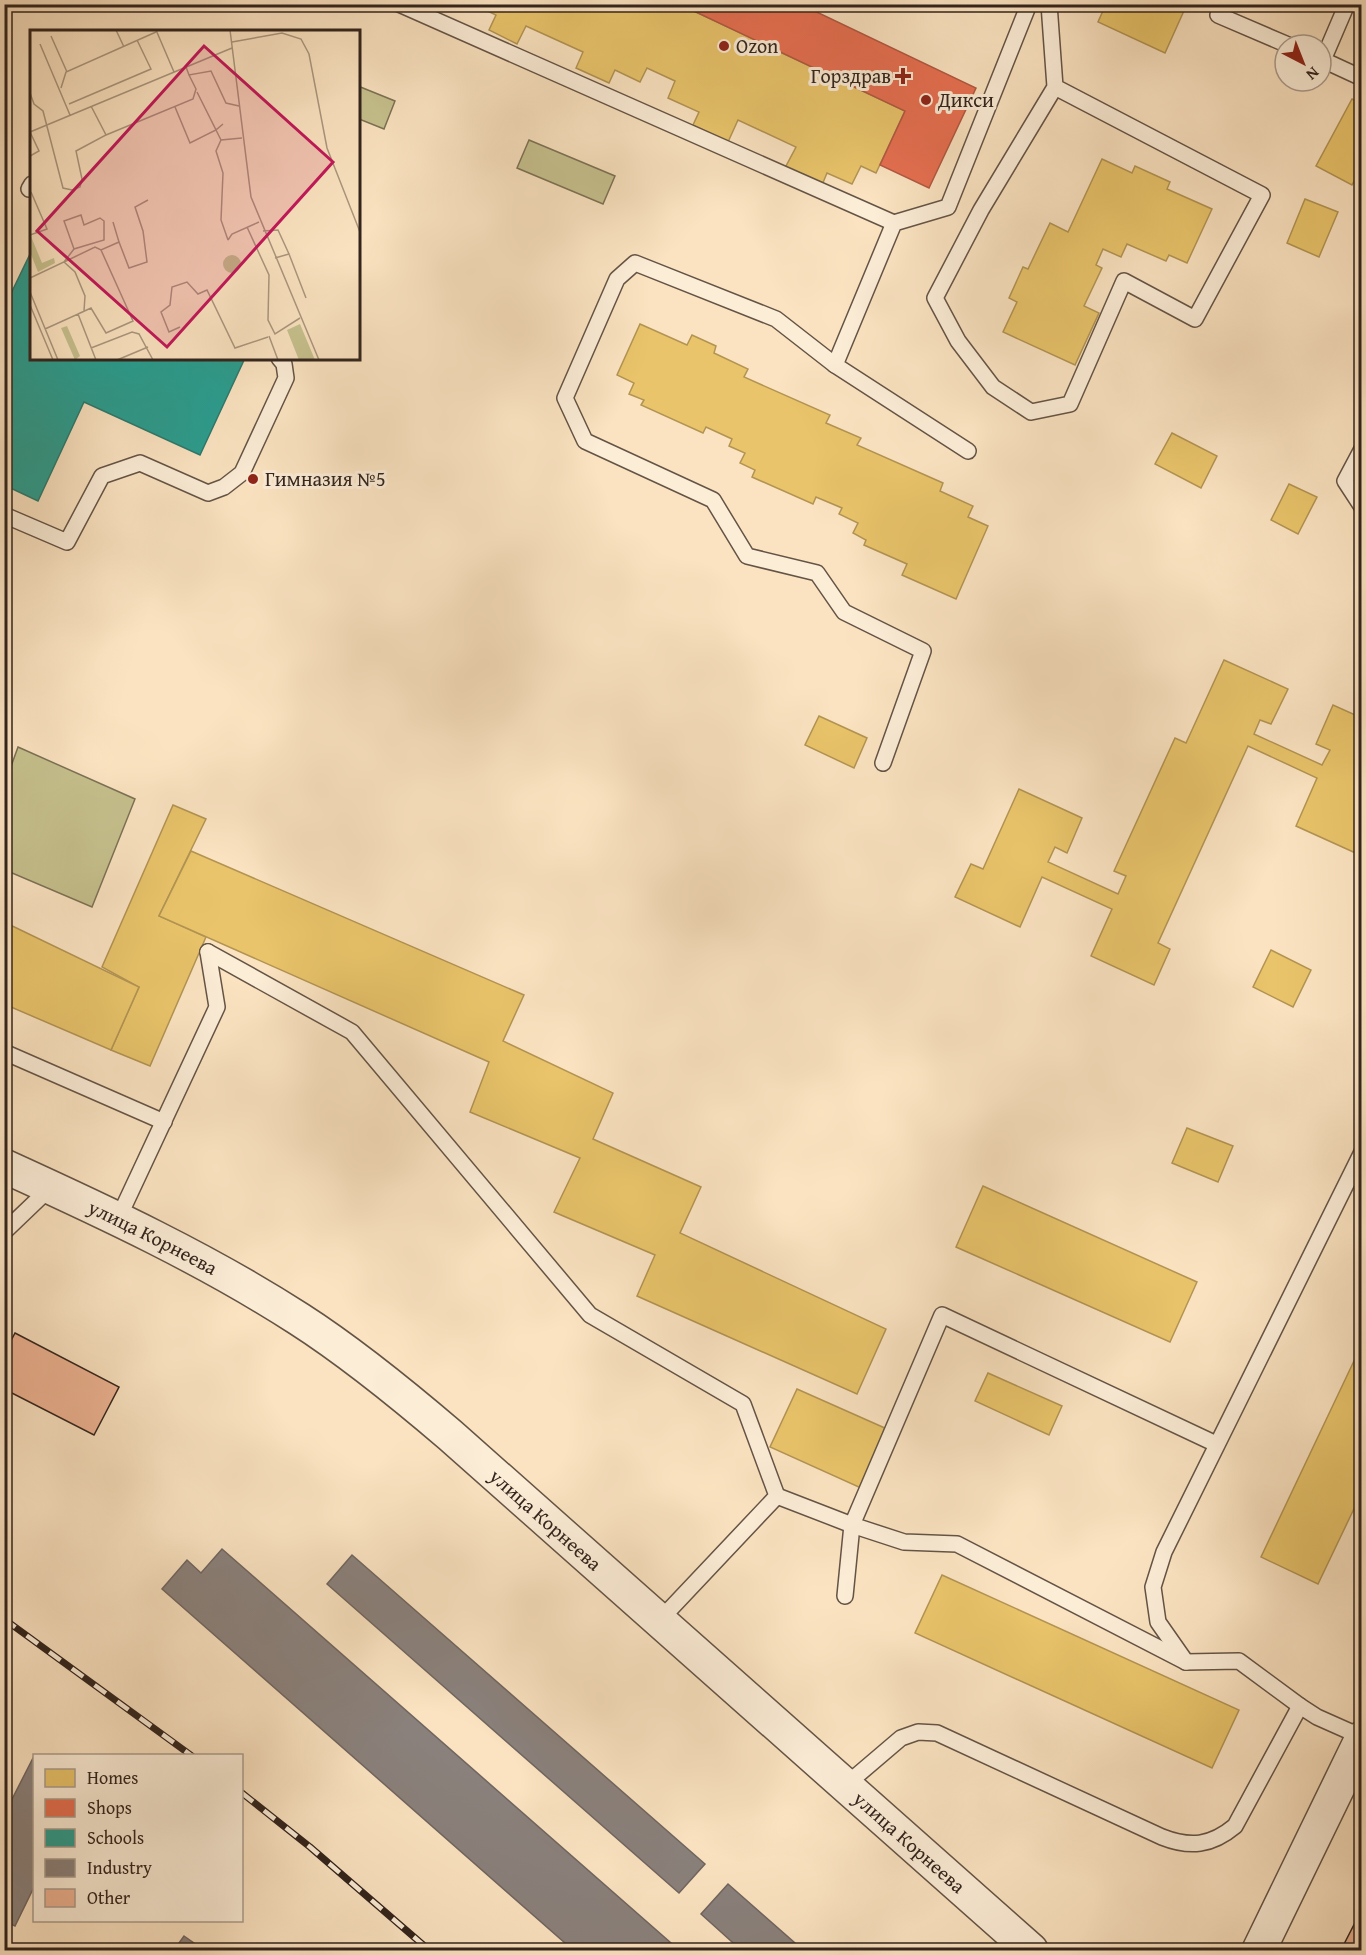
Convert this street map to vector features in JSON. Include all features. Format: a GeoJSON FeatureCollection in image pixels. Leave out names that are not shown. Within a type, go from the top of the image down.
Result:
{"type":"FeatureCollection","features":[{"type":"Feature","properties":{"kind":"street","name":"улица Корнеева"},"geometry":{"type":"LineString","coordinates":[[4,1166],[118,1219],[247,1288],[347,1352],[441,1428],[847,1784],[1031,1950]]}},
{"type":"Feature","properties":{"kind":"street"},"geometry":{"type":"LineString","coordinates":[[1259,1950],[1362,1738]]}},
{"type":"Feature","properties":{"kind":"lane"},"geometry":{"type":"LineString","coordinates":[[399,4],[894,223],[948,207],[1029,4]]}},
{"type":"Feature","properties":{"kind":"lane"},"geometry":{"type":"LineString","coordinates":[[1049,4],[1055,87],[981,210],[935,298],[958,341],[993,387],[1031,412],[1070,404],[1124,281],[1195,320],[1262,195],[1055,87]]}},
{"type":"Feature","properties":{"kind":"lane"},"geometry":{"type":"LineString","coordinates":[[1333,35],[1347,4]]}},
{"type":"Feature","properties":{"kind":"lane"},"geometry":{"type":"LineString","coordinates":[[1218,15],[1273,39]]}},
{"type":"Feature","properties":{"kind":"lane"},"geometry":{"type":"LineString","coordinates":[[1333,65],[1362,78]]}},
{"type":"Feature","properties":{"kind":"lane"},"geometry":{"type":"LineString","coordinates":[[835,365],[894,223]]}},
{"type":"Feature","properties":{"kind":"lane"},"geometry":{"type":"LineString","coordinates":[[883,764],[923,651],[844,612],[817,573],[747,556],[712,500],[585,441],[565,398],[617,279],[634,263],[776,319],[835,365],[968,451]]}},
{"type":"Feature","properties":{"kind":"lane"},"geometry":{"type":"LineString","coordinates":[[4,515],[67,542],[102,476],[140,463],[208,493],[224,487],[242,473],[286,378],[284,364],[281,360]]}},
{"type":"Feature","properties":{"kind":"lane"},"geometry":{"type":"LineString","coordinates":[[1362,449],[1345,481],[1362,507]]}},
{"type":"Feature","properties":{"kind":"lane"},"geometry":{"type":"LineString","coordinates":[[118,1219],[217,1007],[208,952],[352,1032],[590,1315],[744,1404],[777,1496],[904,1542],[957,1544],[1186,1662],[1239,1661],[1299,1706],[1362,1738]]}},
{"type":"Feature","properties":{"kind":"lane"},"geometry":{"type":"LineString","coordinates":[[4,1052],[164,1122]]}},
{"type":"Feature","properties":{"kind":"lane"},"geometry":{"type":"LineString","coordinates":[[1186,1662],[1158,1622],[1153,1587],[1164,1552],[1362,1152]]}},
{"type":"Feature","properties":{"kind":"lane"},"geometry":{"type":"LineString","coordinates":[[4,1232],[51,1187]]}},
{"type":"Feature","properties":{"kind":"lane"},"geometry":{"type":"LineString","coordinates":[[845,1596],[852,1525],[942,1315],[1216,1444]]}},
{"type":"Feature","properties":{"kind":"lane"},"geometry":{"type":"LineString","coordinates":[[659,1621],[777,1496]]}},
{"type":"Feature","properties":{"kind":"lane"},"geometry":{"type":"LineString","coordinates":[[847,1784],[901,1738],[918,1732],[937,1733],[1162,1837],[1181,1844],[1195,1845],[1223,1836],[1235,1826],[1299,1706]]}},
{"type":"Feature","properties":{"kind":"shaded area"},"geometry":{"type":"Polygon","coordinates":[[[360,87],[395,101],[384,129],[360,119],[360,87]]]}},
{"type":"Feature","properties":{"kind":"shaded area"},"geometry":{"type":"Polygon","coordinates":[[[529,140],[615,176],[603,204],[517,168],[529,140]]]}},
{"type":"Feature","properties":{"kind":"shaded area"},"geometry":{"type":"Polygon","coordinates":[[[18,747],[135,799],[92,907],[5,870],[5,783],[18,747]]]}},
{"type":"Feature","properties":{"kind":"building: Homes"},"geometry":{"type":"Polygon","coordinates":[[[473,4],[679,4],[905,111],[876,173],[861,166],[852,184],[827,173],[822,185],[785,168],[796,147],[738,120],[728,142],[693,125],[699,112],[668,98],[675,81],[647,68],[640,82],[615,70],[609,83],[576,68],[583,52],[526,26],[517,44],[489,30],[496,15],[473,4]]]}},
{"type":"Feature","properties":{"kind":"building: Homes"},"geometry":{"type":"Polygon","coordinates":[[[1106,4],[1187,4],[1165,53],[1098,22],[1106,4]]]}},
{"type":"Feature","properties":{"kind":"building: Homes"},"geometry":{"type":"Polygon","coordinates":[[[1352,99],[1362,104],[1362,168],[1352,185],[1316,166],[1352,99]]]}},
{"type":"Feature","properties":{"kind":"building: Homes"},"geometry":{"type":"Polygon","coordinates":[[[1102,159],[1132,173],[1135,166],[1170,182],[1167,189],[1212,209],[1187,263],[1169,255],[1166,261],[1127,244],[1121,257],[1103,249],[1096,265],[1102,268],[1084,306],[1099,313],[1075,365],[1003,332],[1017,302],[1009,298],[1023,267],[1028,269],[1050,223],[1068,232],[1102,159]]]}},
{"type":"Feature","properties":{"kind":"building: Homes"},"geometry":{"type":"Polygon","coordinates":[[[1305,199],[1338,212],[1319,257],[1287,243],[1305,199]]]}},
{"type":"Feature","properties":{"kind":"building: Homes"},"geometry":{"type":"Polygon","coordinates":[[[640,324],[687,345],[692,335],[716,346],[714,353],[748,369],[744,377],[830,415],[826,423],[861,438],[857,445],[943,483],[940,491],[973,506],[968,517],[988,526],[956,599],[902,575],[907,564],[864,545],[866,540],[853,533],[858,523],[839,514],[842,508],[816,497],[813,504],[752,477],[755,470],[740,463],[745,453],[729,446],[732,439],[706,427],[703,433],[641,405],[644,400],[629,394],[634,383],[617,375],[640,324]]]}},
{"type":"Feature","properties":{"kind":"building: Homes"},"geometry":{"type":"Polygon","coordinates":[[[1172,433],[1217,456],[1201,488],[1155,464],[1172,433]]]}},
{"type":"Feature","properties":{"kind":"building: Homes"},"geometry":{"type":"Polygon","coordinates":[[[1289,484],[1317,497],[1298,534],[1271,520],[1289,484]]]}},
{"type":"Feature","properties":{"kind":"building: Homes"},"geometry":{"type":"Polygon","coordinates":[[[1224,660],[1288,689],[1271,724],[1260,720],[1254,734],[1322,765],[1330,750],[1316,744],[1333,705],[1362,718],[1360,855],[1296,826],[1317,778],[1248,746],[1158,943],[1170,949],[1154,985],[1091,956],[1112,909],[1042,877],[1020,927],[955,897],[971,864],[983,869],[1019,789],[1082,818],[1067,853],[1055,847],[1048,862],[1118,894],[1126,876],[1114,871],[1175,738],[1186,743],[1224,660]]]}},
{"type":"Feature","properties":{"kind":"building: Homes"},"geometry":{"type":"Polygon","coordinates":[[[819,716],[867,738],[854,768],[805,745],[819,716]]]}},
{"type":"Feature","properties":{"kind":"building: Homes"},"geometry":{"type":"Polygon","coordinates":[[[173,805],[206,819],[159,916],[206,937],[150,1066],[111,1050],[139,987],[102,967],[173,805]]]}},
{"type":"Feature","properties":{"kind":"building: Homes"},"geometry":{"type":"Polygon","coordinates":[[[191,851],[524,995],[503,1041],[613,1093],[593,1139],[701,1187],[680,1233],[886,1329],[857,1394],[637,1296],[655,1255],[554,1212],[580,1158],[470,1112],[489,1062],[159,916],[191,851]]]}},
{"type":"Feature","properties":{"kind":"building: Homes"},"geometry":{"type":"Polygon","coordinates":[[[4,922],[139,987],[111,1050],[4,1004],[4,922]]]}},
{"type":"Feature","properties":{"kind":"building: Homes"},"geometry":{"type":"Polygon","coordinates":[[[1271,950],[1311,970],[1293,1007],[1253,987],[1271,950]]]}},
{"type":"Feature","properties":{"kind":"building: Homes"},"geometry":{"type":"Polygon","coordinates":[[[1187,1128],[1233,1146],[1218,1182],[1172,1163],[1187,1128]]]}},
{"type":"Feature","properties":{"kind":"building: Homes"},"geometry":{"type":"Polygon","coordinates":[[[983,1186],[1197,1282],[1170,1342],[956,1247],[983,1186]]]}},
{"type":"Feature","properties":{"kind":"building: Homes"},"geometry":{"type":"Polygon","coordinates":[[[1362,1344],[1362,1492],[1318,1584],[1261,1557],[1362,1344]]]}},
{"type":"Feature","properties":{"kind":"building: Homes"},"geometry":{"type":"Polygon","coordinates":[[[988,1373],[1062,1406],[1049,1435],[975,1401],[988,1373]]]}},
{"type":"Feature","properties":{"kind":"building: Homes"},"geometry":{"type":"Polygon","coordinates":[[[797,1389],[887,1429],[861,1488],[770,1447],[797,1389]]]}},
{"type":"Feature","properties":{"kind":"building: Homes"},"geometry":{"type":"Polygon","coordinates":[[[942,1575],[1239,1710],[1212,1768],[915,1633],[942,1575]]]}},
{"type":"Feature","properties":{"kind":"building: Shops","name":"Дикси"},"geometry":{"type":"Polygon","coordinates":[[[679,4],[800,4],[976,88],[929,188],[880,165],[905,111],[679,4]]]}},
{"type":"Feature","properties":{"kind":"building: Schools"},"geometry":{"type":"Polygon","coordinates":[[[30,254],[30,360],[244,360],[200,455],[84,402],[38,501],[4,485],[4,308],[30,254]]]}},
{"type":"Feature","properties":{"kind":"building: Industry"},"geometry":{"type":"Polygon","coordinates":[[[222,1549],[679,1950],[573,1950],[162,1589],[187,1560],[201,1573],[222,1549]]]}},
{"type":"Feature","properties":{"kind":"building: Industry"},"geometry":{"type":"Polygon","coordinates":[[[352,1555],[705,1864],[679,1893],[327,1584],[352,1555]]]}},
{"type":"Feature","properties":{"kind":"building: Industry"},"geometry":{"type":"Polygon","coordinates":[[[33,1758],[33,1889],[15,1926],[4,1921],[4,1815],[33,1758]]]}},
{"type":"Feature","properties":{"kind":"building: Industry"},"geometry":{"type":"Polygon","coordinates":[[[728,1884],[803,1950],[741,1950],[701,1914],[728,1884]]]}},
{"type":"Feature","properties":{"kind":"building: Industry"},"geometry":{"type":"Polygon","coordinates":[[[184,1936],[204,1950],[174,1950],[184,1936]]]}},
{"type":"Feature","properties":{"kind":"building: Other"},"geometry":{"type":"Polygon","coordinates":[[[15,1333],[119,1387],[94,1435],[4,1389],[4,1354],[15,1333]]]}},
{"type":"Feature","properties":{"kind":"building: Other"},"geometry":{"type":"Polygon","coordinates":[[[1362,1909],[1362,1950],[1341,1950],[1362,1909]]]}},
{"type":"Feature","properties":{"kind":"railway"},"geometry":{"type":"LineString","coordinates":[[4,1619],[189,1754]]}},
{"type":"Feature","properties":{"kind":"railway"},"geometry":{"type":"LineString","coordinates":[[243,1794],[310,1847],[429,1950]]}},
{"type":"Feature","properties":{"kind":"place","name":"Ozon"},"geometry":{"type":"Point","coordinates":[724,46]}},
{"type":"Feature","properties":{"kind":"place","name":"Горздрав"},"geometry":{"type":"Point","coordinates":[903,76]}},
{"type":"Feature","properties":{"kind":"place","name":"Дикси"},"geometry":{"type":"Point","coordinates":[926,100]}},
{"type":"Feature","properties":{"kind":"place","name":"Гимназия №5"},"geometry":{"type":"Point","coordinates":[253,479]}}]}
